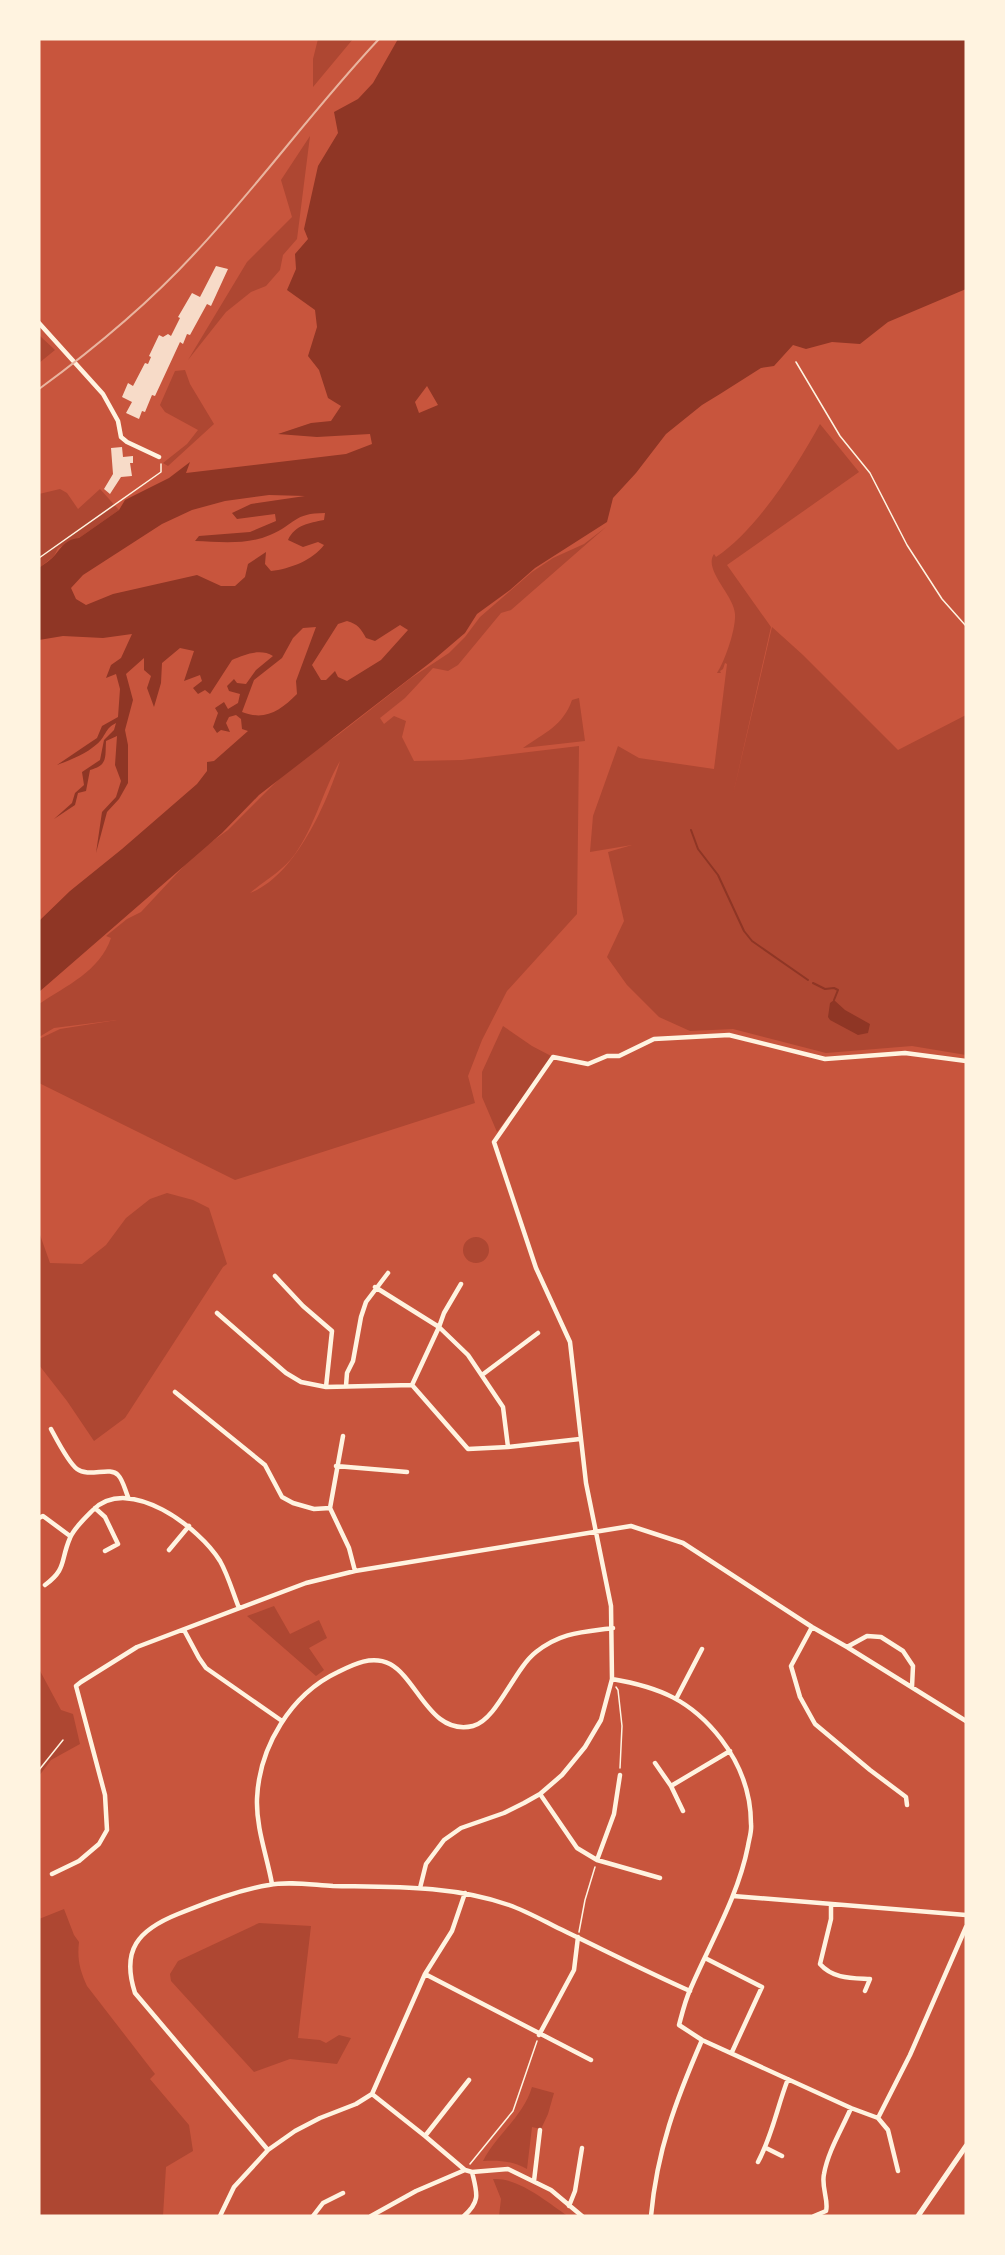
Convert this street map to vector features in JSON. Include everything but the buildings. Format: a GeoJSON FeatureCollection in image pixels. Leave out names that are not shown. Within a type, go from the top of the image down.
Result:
{"type":"FeatureCollection","features":[{"type":"Feature","properties":{"kind":"street"},"geometry":{"type":"LineString","coordinates":[[39,323],[103,394],[118,421],[121,437],[159,457]]}},
{"type":"Feature","properties":{"kind":"street"},"geometry":{"type":"LineString","coordinates":[[420,1888],[426,1864],[444,1840],[461,1828],[504,1813],[540,1794],[562,1775],[585,1747],[601,1720],[612,1679],[611,1606],[586,1483],[570,1342],[536,1268],[494,1142],[553,1057],[588,1064],[607,1056],[618,1056],[654,1038],[729,1035],[825,1059],[905,1053],[966,1061]]}},
{"type":"Feature","properties":{"kind":"street"},"geometry":{"type":"LineString","coordinates":[[346,1386],[347,1373],[353,1361],[366,1302],[375,1287],[388,1273]]}},
{"type":"Feature","properties":{"kind":"street"},"geometry":{"type":"LineString","coordinates":[[275,1276],[303,1306],[332,1331],[326,1387]]}},
{"type":"Feature","properties":{"kind":"street"},"geometry":{"type":"LineString","coordinates":[[412,1385],[440,1327],[444,1313],[461,1284]]}},
{"type":"Feature","properties":{"kind":"street"},"geometry":{"type":"LineString","coordinates":[[375,1287],[440,1327],[468,1355],[502,1407],[508,1447]]}},
{"type":"Feature","properties":{"kind":"street"},"geometry":{"type":"LineString","coordinates":[[217,1313],[286,1373],[301,1382],[326,1387],[412,1385],[468,1449],[580,1439]]}},
{"type":"Feature","properties":{"kind":"street"},"geometry":{"type":"LineString","coordinates":[[482,1375],[538,1333]]}},
{"type":"Feature","properties":{"kind":"street"},"geometry":{"type":"LineString","coordinates":[[175,1392],[265,1465],[282,1497],[314,1509],[330,1508]]}},
{"type":"Feature","properties":{"kind":"street"},"geometry":{"type":"LineString","coordinates":[[51,1429],[75,1469],[92,1473],[112,1471],[118,1474],[128,1497]]}},
{"type":"Feature","properties":{"kind":"street"},"geometry":{"type":"LineString","coordinates":[[343,1436],[330,1508],[349,1548],[355,1571]]}},
{"type":"Feature","properties":{"kind":"street"},"geometry":{"type":"LineString","coordinates":[[336,1466],[407,1472]]}},
{"type":"Feature","properties":{"kind":"street"},"geometry":{"type":"LineString","coordinates":[[45,1585],[58,1575],[70,1536],[95,1508],[116,1497],[128,1497],[154,1505],[189,1526],[206,1543],[220,1562],[239,1608]]}},
{"type":"Feature","properties":{"kind":"street"},"geometry":{"type":"LineString","coordinates":[[95,1508],[105,1517],[118,1544],[105,1551]]}},
{"type":"Feature","properties":{"kind":"street"},"geometry":{"type":"LineString","coordinates":[[39,1518],[43,1516],[70,1536]]}},
{"type":"Feature","properties":{"kind":"street"},"geometry":{"type":"LineString","coordinates":[[169,1551],[189,1526]]}},
{"type":"Feature","properties":{"kind":"street"},"geometry":{"type":"LineString","coordinates":[[52,1874],[79,1861],[99,1844],[107,1830],[105,1796],[76,1686],[81,1682],[137,1647],[306,1583],[355,1571],[595,1531],[631,1526],[682,1543],[966,1722]]}},
{"type":"Feature","properties":{"kind":"street"},"geometry":{"type":"LineString","coordinates":[[812,1627],[791,1666],[800,1697],[815,1724],[906,1797],[907,1805]]}},
{"type":"Feature","properties":{"kind":"street"},"geometry":{"type":"LineString","coordinates":[[272,1884],[259,1826],[257,1798],[270,1742],[294,1705],[318,1683],[368,1660],[389,1664],[398,1670],[436,1717],[454,1725],[472,1726],[488,1719],[524,1664],[536,1652],[568,1634],[613,1628]]}},
{"type":"Feature","properties":{"kind":"street"},"geometry":{"type":"LineString","coordinates":[[184,1630],[206,1668],[282,1721]]}},
{"type":"Feature","properties":{"kind":"street"},"geometry":{"type":"LineString","coordinates":[[847,1647],[867,1636],[881,1637],[903,1651],[913,1666],[912,1687]]}},
{"type":"Feature","properties":{"kind":"street"},"geometry":{"type":"LineString","coordinates":[[676,1699],[702,1649]]}},
{"type":"Feature","properties":{"kind":"street"},"geometry":{"type":"LineString","coordinates":[[612,1679],[645,1685],[676,1699],[696,1712],[710,1725],[730,1751],[744,1778],[752,1825],[745,1857],[733,1896],[690,1991],[679,2025],[702,2040],[878,2118],[888,2130],[898,2170]]}},
{"type":"Feature","properties":{"kind":"street"},"geometry":{"type":"LineString","coordinates":[[671,1786],[730,1751]]}},
{"type":"Feature","properties":{"kind":"street"},"geometry":{"type":"LineString","coordinates":[[655,1763],[671,1786],[683,1810]]}},
{"type":"Feature","properties":{"kind":"street"},"geometry":{"type":"LineString","coordinates":[[597,1860],[614,1814],[620,1775]]}},
{"type":"Feature","properties":{"kind":"street"},"geometry":{"type":"LineString","coordinates":[[540,1794],[577,1848],[597,1860],[660,1878]]}},
{"type":"Feature","properties":{"kind":"street"},"geometry":{"type":"LineString","coordinates":[[268,2150],[135,1994],[129,1974],[131,1954],[135,1945],[149,1929],[162,1921],[228,1895],[272,1884],[420,1888],[465,1893],[509,1905],[690,1991]]}},
{"type":"Feature","properties":{"kind":"street"},"geometry":{"type":"LineString","coordinates":[[220,2216],[234,2187],[268,2150],[295,2131],[356,2104],[372,2094],[425,1974],[452,1931],[465,1893]]}},
{"type":"Feature","properties":{"kind":"street"},"geometry":{"type":"LineString","coordinates":[[733,1896],[966,1915]]}},
{"type":"Feature","properties":{"kind":"street"},"geometry":{"type":"LineString","coordinates":[[831,1904],[831,1919],[820,1964],[825,1970],[844,1978],[870,1979],[865,1991]]}},
{"type":"Feature","properties":{"kind":"street"},"geometry":{"type":"LineString","coordinates":[[878,2118],[910,2055],[966,1927]]}},
{"type":"Feature","properties":{"kind":"street"},"geometry":{"type":"LineString","coordinates":[[539,2035],[574,1970],[578,1937]]}},
{"type":"Feature","properties":{"kind":"street"},"geometry":{"type":"LineString","coordinates":[[705,1958],[762,1987],[732,2052]]}},
{"type":"Feature","properties":{"kind":"street"},"geometry":{"type":"LineString","coordinates":[[425,1974],[591,2060]]}},
{"type":"Feature","properties":{"kind":"street"},"geometry":{"type":"LineString","coordinates":[[651,2216],[663,2140],[702,2040]]}},
{"type":"Feature","properties":{"kind":"street"},"geometry":{"type":"LineString","coordinates":[[758,2162],[777,2118],[777,2108],[788,2079]]}},
{"type":"Feature","properties":{"kind":"street"},"geometry":{"type":"LineString","coordinates":[[425,2136],[469,2080]]}},
{"type":"Feature","properties":{"kind":"street"},"geometry":{"type":"LineString","coordinates":[[372,2094],[465,2170],[472,2172],[508,2169],[551,2190],[582,2216]]}},
{"type":"Feature","properties":{"kind":"street"},"geometry":{"type":"LineString","coordinates":[[814,2216],[826,2211],[828,2205],[823,2192],[823,2177],[826,2163],[851,2108]]}},
{"type":"Feature","properties":{"kind":"street"},"geometry":{"type":"LineString","coordinates":[[534,2181],[540,2130]]}},
{"type":"Feature","properties":{"kind":"street"},"geometry":{"type":"LineString","coordinates":[[918,2216],[966,2146]]}},
{"type":"Feature","properties":{"kind":"street"},"geometry":{"type":"LineString","coordinates":[[569,2206],[575,2191],[582,2148]]}},
{"type":"Feature","properties":{"kind":"street"},"geometry":{"type":"LineString","coordinates":[[765,2148],[782,2156]]}},
{"type":"Feature","properties":{"kind":"street"},"geometry":{"type":"LineString","coordinates":[[371,2216],[416,2191],[465,2170]]}},
{"type":"Feature","properties":{"kind":"street"},"geometry":{"type":"LineString","coordinates":[[464,2216],[474,2208],[478,2194],[472,2172]]}},
{"type":"Feature","properties":{"kind":"street"},"geometry":{"type":"LineString","coordinates":[[312,2216],[323,2203],[343,2193]]}},
{"type":"Feature","properties":{"kind":"path"},"geometry":{"type":"LineString","coordinates":[[796,362],[840,436],[870,473],[907,545],[936,591],[966,626]]}},
{"type":"Feature","properties":{"kind":"path"},"geometry":{"type":"LineString","coordinates":[[39,558],[161,472],[159,457]]}},
{"type":"Feature","properties":{"kind":"path"},"geometry":{"type":"LineString","coordinates":[[612,1679],[618,1690],[622,1726],[620,1775]]}},
{"type":"Feature","properties":{"kind":"path"},"geometry":{"type":"LineString","coordinates":[[39,1770],[63,1740]]}},
{"type":"Feature","properties":{"kind":"path"},"geometry":{"type":"LineString","coordinates":[[578,1937],[585,1900],[597,1860]]}},
{"type":"Feature","properties":{"kind":"path"},"geometry":{"type":"LineString","coordinates":[[465,2170],[513,2111],[539,2035]]}},
{"type":"Feature","properties":{"kind":"shaded area"},"geometry":{"type":"Polygon","coordinates":[[[318,39],[353,39],[313,87],[313,59],[318,39]]]}},
{"type":"Feature","properties":{"kind":"shaded area"},"geometry":{"type":"Polygon","coordinates":[[[398,39],[966,39],[966,289],[888,322],[860,344],[832,342],[806,349],[793,345],[774,366],[761,368],[702,405],[666,434],[613,498],[607,522],[535,568],[477,614],[465,633],[259,795],[222,833],[39,992],[39,921],[70,891],[197,784],[207,771],[207,762],[214,761],[248,731],[242,729],[241,719],[236,715],[229,717],[226,723],[230,732],[221,730],[217,733],[213,727],[218,713],[215,708],[224,702],[228,709],[238,703],[240,694],[229,691],[227,686],[234,679],[237,683],[246,684],[256,670],[273,656],[257,652],[232,660],[210,694],[205,690],[198,694],[193,688],[202,681],[200,675],[184,681],[194,651],[180,648],[162,663],[161,683],[154,707],[147,688],[151,676],[144,670],[144,658],[126,674],[133,700],[125,730],[128,745],[128,783],[119,799],[107,812],[96,853],[102,812],[116,797],[121,781],[115,765],[117,736],[106,741],[103,763],[90,770],[86,791],[78,793],[75,805],[54,819],[72,803],[75,793],[84,785],[82,772],[100,760],[104,740],[114,730],[116,723],[93,748],[57,765],[97,738],[102,726],[118,717],[120,689],[116,674],[106,678],[111,665],[121,658],[132,634],[103,638],[63,636],[39,640],[39,568],[52,559],[65,544],[79,538],[119,510],[125,500],[169,478],[190,462],[186,473],[346,454],[372,444],[370,434],[317,437],[278,434],[311,423],[331,421],[341,406],[328,398],[319,370],[308,356],[317,327],[315,310],[287,290],[296,269],[295,254],[308,239],[304,229],[318,166],[338,133],[334,112],[358,99],[373,83],[398,39]],[[427,386],[415,402],[419,413],[438,405],[427,386]],[[269,495],[225,501],[192,510],[162,524],[83,575],[71,588],[76,599],[86,605],[113,594],[197,575],[221,586],[235,586],[245,577],[248,564],[266,552],[265,564],[271,571],[300,563],[314,555],[324,545],[318,542],[303,547],[288,540],[299,528],[324,520],[325,513],[300,517],[279,531],[252,540],[195,541],[199,536],[250,532],[276,521],[275,514],[237,519],[232,513],[251,504],[305,496],[269,495]],[[347,621],[338,624],[312,665],[321,680],[326,680],[335,671],[338,677],[347,681],[381,660],[408,630],[400,625],[375,641],[366,638],[361,629],[354,624],[347,621]],[[316,627],[303,628],[293,638],[282,658],[254,680],[242,712],[250,715],[272,713],[297,694],[296,681],[316,627]]]}},
{"type":"Feature","properties":{"kind":"shaded area"},"geometry":{"type":"Polygon","coordinates":[[[310,136],[297,239],[283,255],[280,270],[266,286],[251,292],[226,312],[188,360],[247,262],[292,217],[281,180],[310,136]]]}},
{"type":"Feature","properties":{"kind":"shaded area"},"geometry":{"type":"Polygon","coordinates":[[[39,335],[55,350],[39,363],[39,335]]]}},
{"type":"Feature","properties":{"kind":"shaded area"},"geometry":{"type":"Polygon","coordinates":[[[185,370],[190,384],[214,424],[168,466],[163,463],[187,444],[198,430],[165,412],[160,405],[175,371],[185,370]]]}},
{"type":"Feature","properties":{"kind":"shaded area"},"geometry":{"type":"Polygon","coordinates":[[[820,424],[859,472],[727,565],[771,627],[732,799],[772,627],[898,750],[966,715],[966,1055],[912,1046],[826,1053],[733,1029],[690,1031],[659,1017],[627,985],[607,957],[624,921],[608,852],[632,845],[590,852],[593,816],[618,746],[639,758],[714,769],[727,664],[725,663],[721,673],[717,673],[729,645],[735,614],[730,599],[712,567],[712,560],[714,554],[716,557],[731,545],[761,514],[800,459],[820,424]]]}},
{"type":"Feature","properties":{"kind":"shaded area"},"geometry":{"type":"Polygon","coordinates":[[[60,489],[67,493],[78,509],[100,489],[119,510],[79,538],[58,548],[54,556],[39,568],[39,494],[60,489]]]}},
{"type":"Feature","properties":{"kind":"shaded area"},"geometry":{"type":"Polygon","coordinates":[[[606,527],[511,610],[501,613],[458,665],[448,671],[433,668],[405,698],[380,718],[384,724],[394,716],[406,721],[402,737],[414,761],[462,760],[579,746],[577,914],[507,991],[482,1040],[468,1076],[475,1103],[235,1180],[39,1083],[39,1039],[60,1029],[117,1020],[54,1028],[39,1037],[39,1004],[91,969],[106,950],[111,938],[106,936],[127,919],[141,912],[196,853],[228,830],[280,778],[411,678],[449,653],[480,617],[532,572],[553,558],[584,544],[606,527]],[[340,761],[308,832],[295,854],[250,893],[281,872],[294,856],[307,837],[327,798],[340,761]]]}},
{"type":"Feature","properties":{"kind":"shaded area"},"geometry":{"type":"Polygon","coordinates":[[[579,698],[585,741],[523,748],[558,723],[572,700],[579,698]]]}},
{"type":"Feature","properties":{"kind":"shaded area"},"geometry":{"type":"Polygon","coordinates":[[[834,1000],[845,1010],[870,1024],[868,1033],[858,1035],[830,1020],[828,1017],[830,1003],[834,1000]]]}},
{"type":"Feature","properties":{"kind":"shaded area"},"geometry":{"type":"Polygon","coordinates":[[[503,1026],[553,1057],[497,1132],[482,1097],[482,1072],[503,1026]]]}},
{"type":"Feature","properties":{"kind":"shaded area"},"geometry":{"type":"Polygon","coordinates":[[[167,1193],[193,1200],[209,1208],[227,1264],[125,1418],[94,1441],[39,1365],[39,1232],[50,1263],[82,1264],[106,1245],[126,1218],[150,1199],[167,1193]]]}},
{"type":"Feature","properties":{"kind":"shaded area"},"geometry":{"type":"Polygon","coordinates":[[[476,1237],[485,1241],[489,1250],[485,1259],[476,1263],[467,1259],[463,1250],[467,1241],[476,1237]]]}},
{"type":"Feature","properties":{"kind":"shaded area"},"geometry":{"type":"Polygon","coordinates":[[[274,1606],[290,1634],[319,1620],[327,1638],[309,1648],[324,1670],[316,1676],[247,1616],[274,1606]]]}},
{"type":"Feature","properties":{"kind":"shaded area"},"geometry":{"type":"Polygon","coordinates":[[[39,1669],[61,1710],[73,1714],[80,1744],[51,1760],[39,1776],[39,1669]]]}},
{"type":"Feature","properties":{"kind":"shaded area"},"geometry":{"type":"Polygon","coordinates":[[[64,1909],[79,1942],[80,1965],[87,1986],[155,2074],[150,2079],[189,2125],[193,2151],[166,2167],[163,2216],[39,2216],[39,1919],[64,1909]]]}},
{"type":"Feature","properties":{"kind":"shaded area"},"geometry":{"type":"Polygon","coordinates":[[[259,1923],[311,1926],[298,2038],[320,2040],[326,2043],[339,2035],[351,2038],[337,2064],[290,2059],[254,2072],[171,1981],[170,1974],[178,1961],[259,1923]]]}},
{"type":"Feature","properties":{"kind":"shaded area"},"geometry":{"type":"Polygon","coordinates":[[[532,2087],[554,2093],[541,2129],[532,2127],[527,2169],[506,2162],[483,2161],[523,2107],[532,2087]]]}},
{"type":"Feature","properties":{"kind":"shaded area"},"geometry":{"type":"Polygon","coordinates":[[[493,2179],[503,2179],[522,2186],[568,2216],[499,2216],[501,2199],[493,2179]]]}},
{"type":"Feature","properties":{"kind":"waterway"},"geometry":{"type":"LineString","coordinates":[[691,830],[698,849],[718,875],[744,931],[752,941],[808,980]]}},
{"type":"Feature","properties":{"kind":"waterway"},"geometry":{"type":"LineString","coordinates":[[813,983],[825,989],[838,990],[834,1000]]}},
{"type":"Feature","properties":{"kind":"railway"},"geometry":{"type":"LineString","coordinates":[[39,389],[120,325],[176,273],[218,228],[379,39]]}}]}
